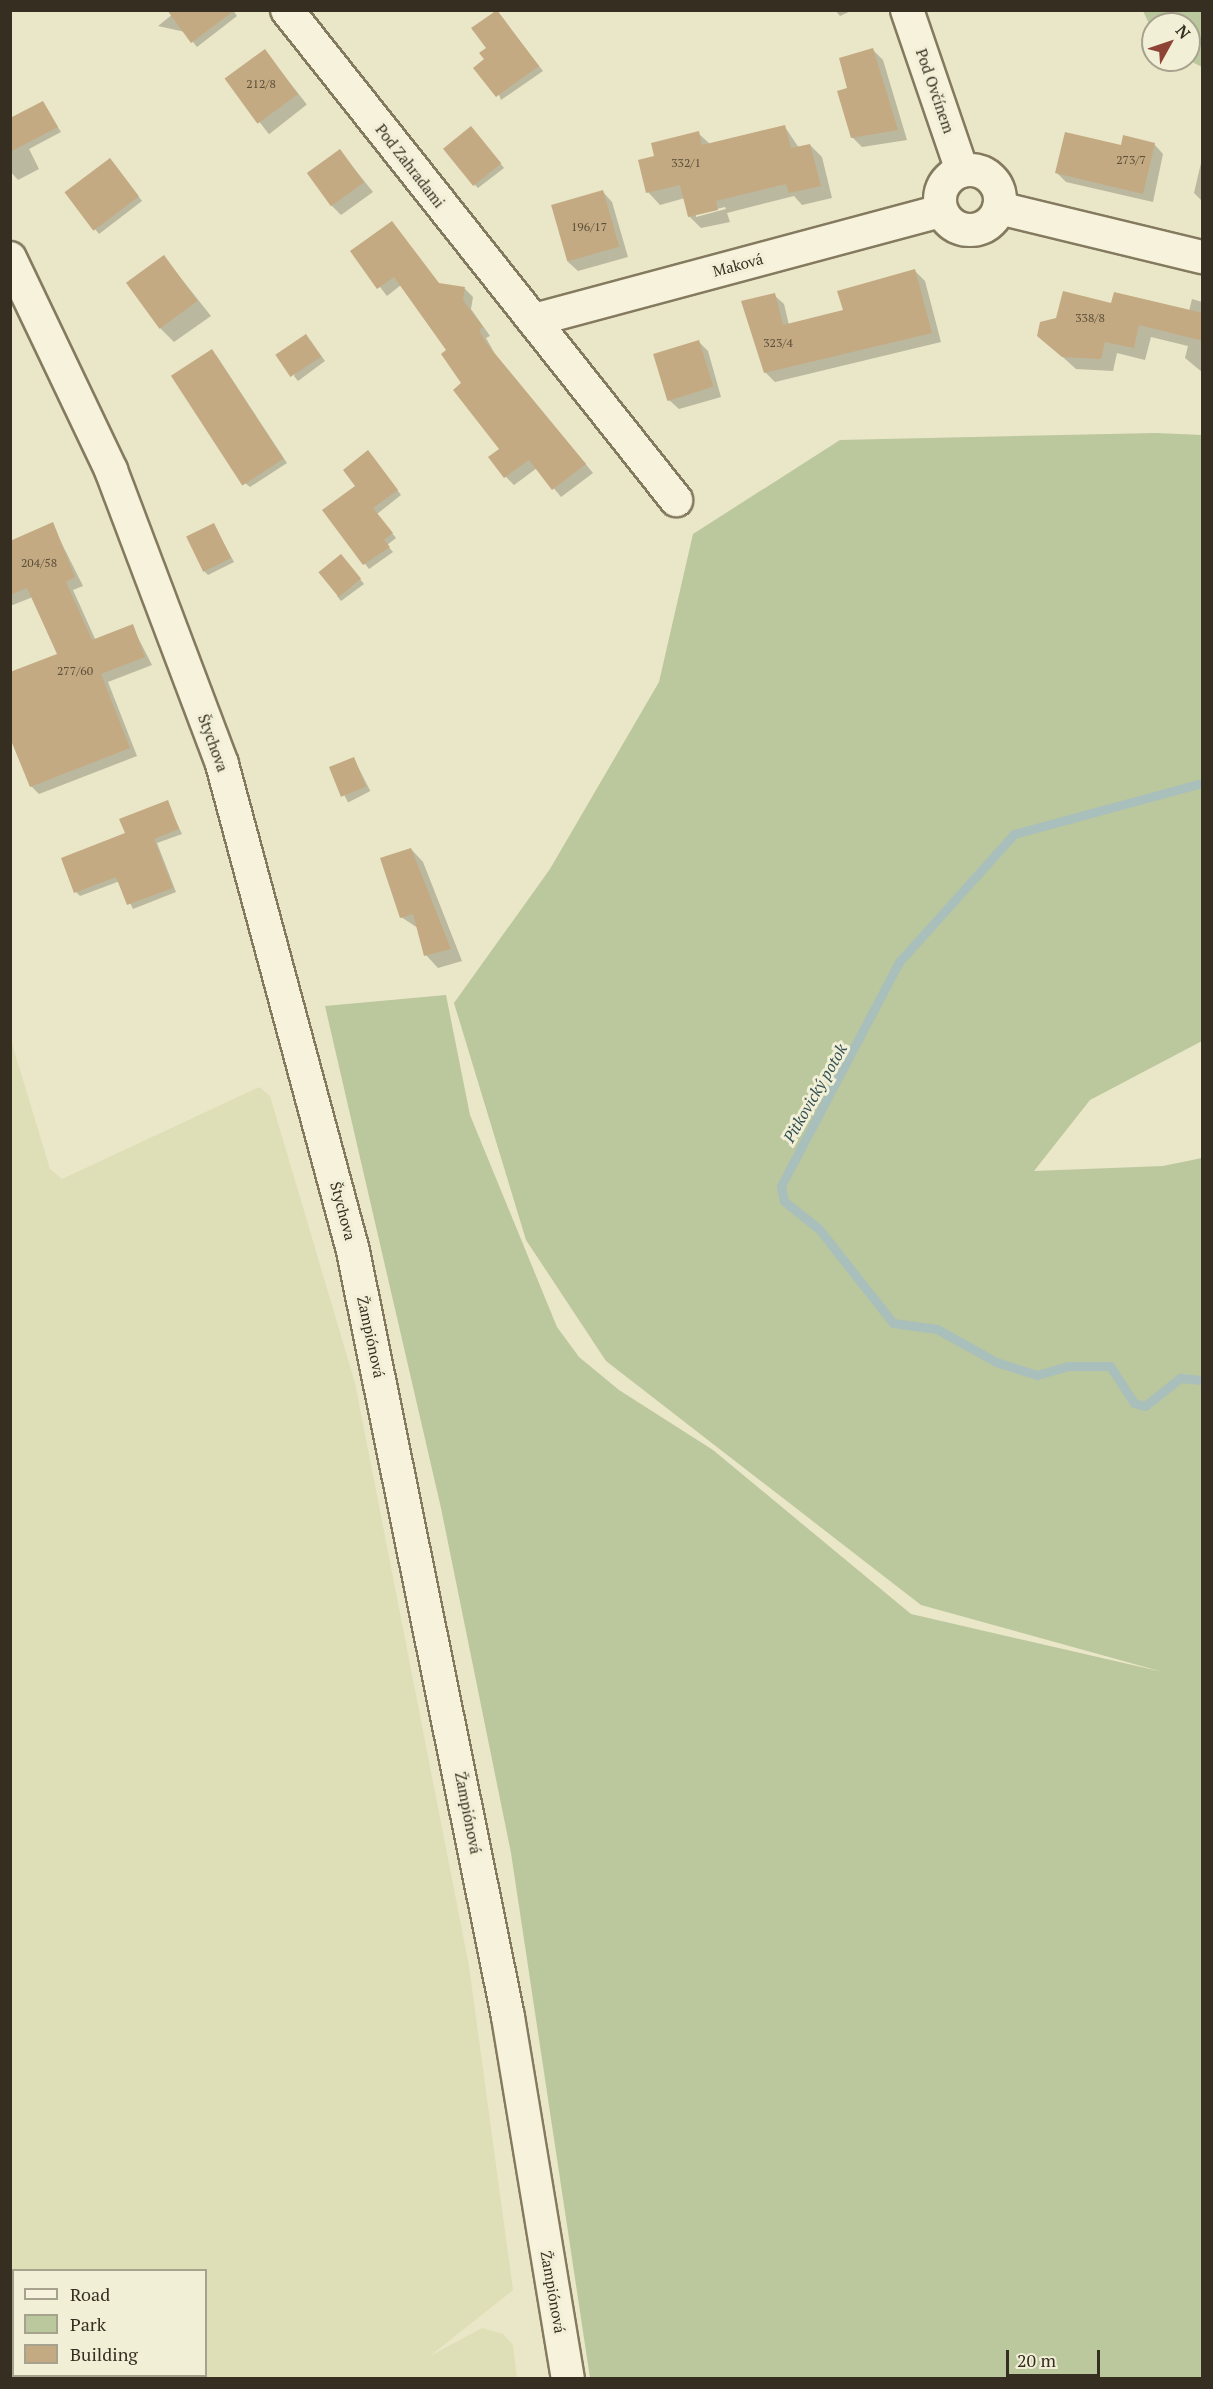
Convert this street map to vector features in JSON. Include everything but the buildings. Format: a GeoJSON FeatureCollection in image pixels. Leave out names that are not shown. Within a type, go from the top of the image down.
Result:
{"type":"FeatureCollection","features":[{"type":"Feature","properties":{"kind":"street","name":"Pod Zahradami"},"geometry":{"type":"LineString","coordinates":[[287,10],[676,500]]}},
{"type":"Feature","properties":{"kind":"street","name":"Pod Ovčínem"},"geometry":{"type":"LineString","coordinates":[[907,10],[962,171]]}},
{"type":"Feature","properties":{"kind":"street"},"geometry":{"type":"LineString","coordinates":[[962,171],[988,176],[998,190],[999,208],[990,222],[976,230],[959,228],[941,211],[943,186],[962,171]]}},
{"type":"Feature","properties":{"kind":"street"},"geometry":{"type":"LineString","coordinates":[[999,208],[1203,257]]}},
{"type":"Feature","properties":{"kind":"street","name":"Maková"},"geometry":{"type":"LineString","coordinates":[[534,320],[941,211]]}},
{"type":"Feature","properties":{"kind":"street","name":"Štychova"},"geometry":{"type":"LineString","coordinates":[[10,258],[111,471],[222,764],[353,1251]]}},
{"type":"Feature","properties":{"kind":"street","name":"Žampiónová"},"geometry":{"type":"LineString","coordinates":[[353,1251],[508,2017],[568,2379]]}},
{"type":"Feature","properties":{"kind":"green space"},"geometry":{"type":"Polygon","coordinates":[[[1202,11],[1202,67],[1201,12],[1143,12],[1202,11]]]}},
{"type":"Feature","properties":{"kind":"green space"},"geometry":{"type":"Polygon","coordinates":[[[1156,433],[1202,435],[1202,1041],[1090,1100],[1034,1171],[1163,1166],[1202,1158],[1202,2378],[590,2378],[511,1853],[441,1508],[325,1006],[446,995],[470,1115],[557,1327],[579,1357],[619,1390],[713,1450],[911,1614],[1163,1672],[921,1605],[606,1361],[526,1240],[454,1003],[550,869],[659,682],[693,534],[840,440],[1156,433]]]}},
{"type":"Feature","properties":{"kind":"green space"},"geometry":{"type":"Polygon","coordinates":[[[10,1037],[50,1169],[62,1179],[259,1087],[270,1096],[355,1383],[469,1966],[513,2290],[430,2356],[482,2328],[503,2334],[513,2345],[517,2378],[11,2378],[10,1037]]]}},
{"type":"Feature","properties":{"kind":"waterway","name":"Pitkovický potok"},"geometry":{"type":"LineString","coordinates":[[1202,783],[1014,834],[899,962],[781,1186],[784,1201],[819,1229],[893,1323],[937,1329],[996,1362],[1037,1375],[1068,1366],[1110,1366],[1134,1403],[1145,1406],[1180,1378],[1202,1380]]}}]}
